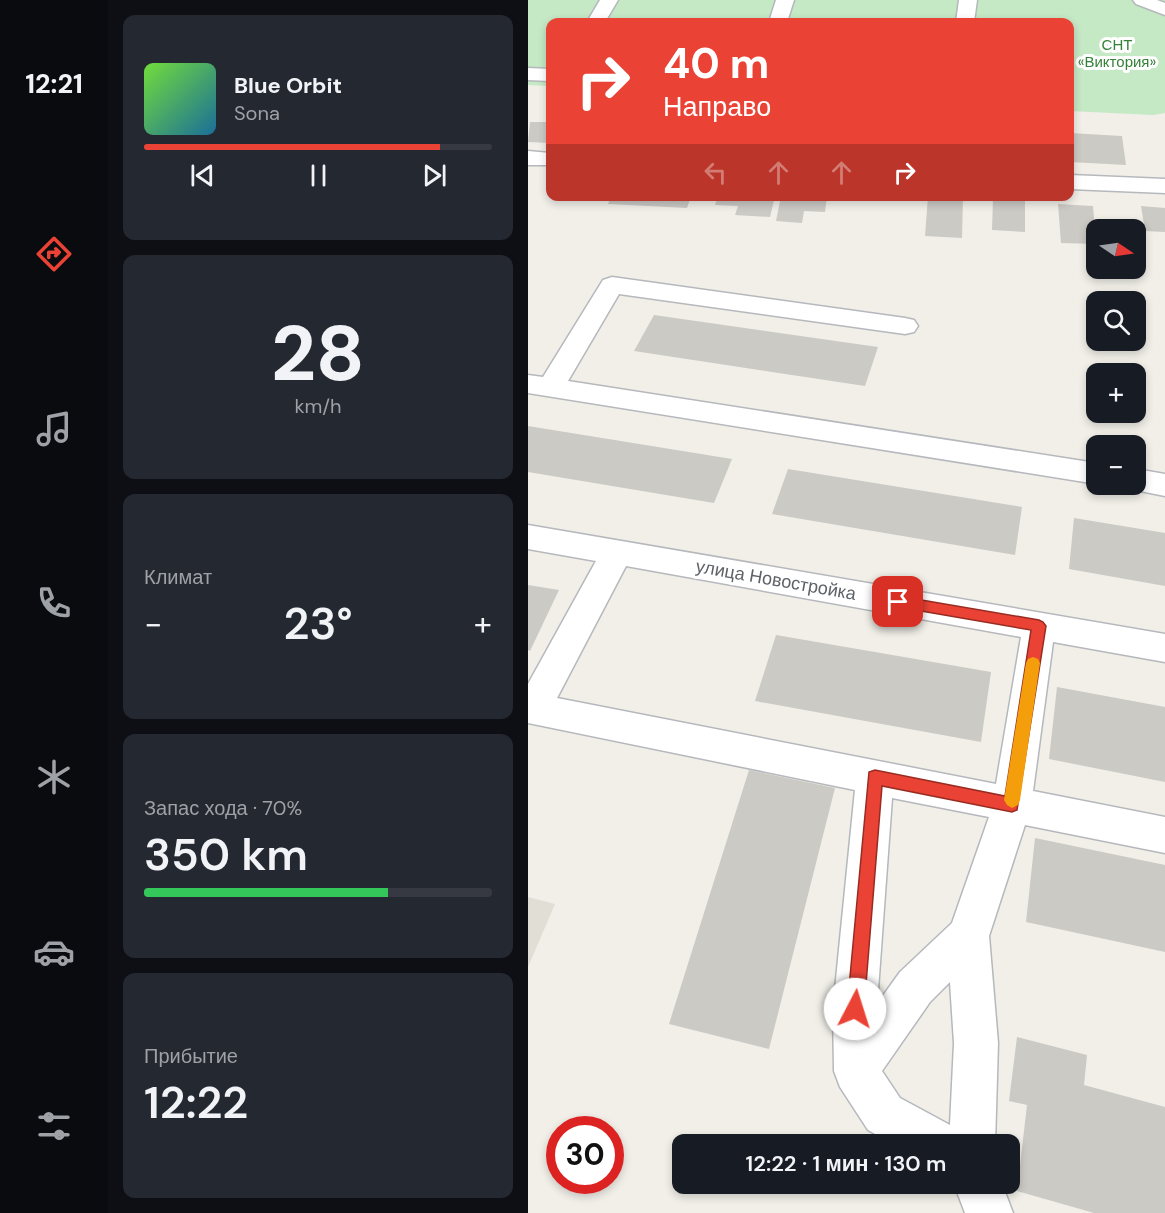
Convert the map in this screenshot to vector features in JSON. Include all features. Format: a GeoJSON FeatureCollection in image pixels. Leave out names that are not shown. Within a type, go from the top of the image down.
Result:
{"type":"FeatureCollection","features":[{"type":"Feature","properties":{"kind":"street"},"geometry":{"type":"LineString","coordinates":[[598,18],[609,0]]}},
{"type":"Feature","properties":{"kind":"street"},"geometry":{"type":"LineString","coordinates":[[779,18],[785,0]]}},
{"type":"Feature","properties":{"kind":"street"},"geometry":{"type":"LineString","coordinates":[[966,18],[968,0]]}},
{"type":"Feature","properties":{"kind":"street"},"geometry":{"type":"LineString","coordinates":[[1142,0],[1165,10]]}},
{"type":"Feature","properties":{"kind":"street"},"geometry":{"type":"LineString","coordinates":[[528,74],[546,75]]}},
{"type":"Feature","properties":{"kind":"street"},"geometry":{"type":"LineString","coordinates":[[528,158],[546,159]]}},
{"type":"Feature","properties":{"kind":"street"},"geometry":{"type":"LineString","coordinates":[[1074,182],[1165,186]]}},
{"type":"Feature","properties":{"kind":"street"},"geometry":{"type":"LineString","coordinates":[[905,326],[612,285],[539,386],[1086,472]]}},
{"type":"Feature","properties":{"kind":"street"},"geometry":{"type":"LineString","coordinates":[[1146,482],[1165,485]]}},
{"type":"Feature","properties":{"kind":"street","name":"улица Новостройка"},"geometry":{"type":"LineString","coordinates":[[528,537],[1165,648]]}},
{"type":"Feature","properties":{"kind":"street"},"geometry":{"type":"LineString","coordinates":[[617,553],[531,709],[1165,835]]}},
{"type":"Feature","properties":{"kind":"street"},"geometry":{"type":"LineString","coordinates":[[972,1134],[976,1043],[968,936],[1012,805],[1039,626]]}},
{"type":"Feature","properties":{"kind":"street"},"geometry":{"type":"LineString","coordinates":[[875,777],[855,1009],[856,1071],[884,1114],[920,1134]]}},
{"type":"Feature","properties":{"kind":"street"},"geometry":{"type":"LineString","coordinates":[[856,1071],[915,987],[968,936]]}},
{"type":"Feature","properties":{"kind":"street"},"geometry":{"type":"LineString","coordinates":[[982,1194],[989,1213]]}},
{"type":"Feature","properties":{"kind":"shaded area"},"geometry":{"type":"Polygon","coordinates":[[[528,897],[555,904],[528,967],[528,897]]]}},
{"type":"Feature","properties":{"kind":"green space","name":"СНТ «Виктория»"},"geometry":{"type":"Polygon","coordinates":[[[528,0],[1165,0],[1165,113],[1153,115],[1074,111],[1074,18],[546,18],[546,86],[528,85],[528,0]]]}},
{"type":"Feature","properties":{"kind":"building"},"geometry":{"type":"Polygon","coordinates":[[[530,122],[546,122],[546,143],[528,142],[530,122]]]}},
{"type":"Feature","properties":{"kind":"building"},"geometry":{"type":"Polygon","coordinates":[[[1074,133],[1122,136],[1126,165],[1074,162],[1074,133]]]}},
{"type":"Feature","properties":{"kind":"building"},"geometry":{"type":"Polygon","coordinates":[[[609,201],[689,201],[687,208],[608,204],[609,201]]]}},
{"type":"Feature","properties":{"kind":"building"},"geometry":{"type":"Polygon","coordinates":[[[716,201],[774,201],[770,217],[735,215],[738,206],[715,205],[716,201]]]}},
{"type":"Feature","properties":{"kind":"building"},"geometry":{"type":"Polygon","coordinates":[[[780,201],[826,201],[825,212],[804,211],[802,223],[776,221],[780,201]]]}},
{"type":"Feature","properties":{"kind":"building"},"geometry":{"type":"Polygon","coordinates":[[[928,201],[963,201],[962,238],[925,236],[928,201]]]}},
{"type":"Feature","properties":{"kind":"building"},"geometry":{"type":"Polygon","coordinates":[[[993,201],[1025,201],[1025,232],[992,230],[993,201]]]}},
{"type":"Feature","properties":{"kind":"building"},"geometry":{"type":"Polygon","coordinates":[[[1058,204],[1093,206],[1094,219],[1086,219],[1086,244],[1061,243],[1058,204]]]}},
{"type":"Feature","properties":{"kind":"building"},"geometry":{"type":"Polygon","coordinates":[[[1141,206],[1165,208],[1165,232],[1146,231],[1146,219],[1143,219],[1141,206]]]}},
{"type":"Feature","properties":{"kind":"building"},"geometry":{"type":"Polygon","coordinates":[[[654,315],[878,347],[865,386],[634,351],[654,315]]]}},
{"type":"Feature","properties":{"kind":"building"},"geometry":{"type":"Polygon","coordinates":[[[528,426],[732,459],[714,503],[528,472],[528,426]]]}},
{"type":"Feature","properties":{"kind":"building"},"geometry":{"type":"Polygon","coordinates":[[[788,469],[1022,507],[1015,555],[772,514],[788,469]]]}},
{"type":"Feature","properties":{"kind":"building"},"geometry":{"type":"Polygon","coordinates":[[[1074,518],[1165,533],[1165,586],[1069,569],[1074,518]]]}},
{"type":"Feature","properties":{"kind":"building"},"geometry":{"type":"Polygon","coordinates":[[[528,585],[559,590],[530,651],[528,650],[528,585]]]}},
{"type":"Feature","properties":{"kind":"building"},"geometry":{"type":"Polygon","coordinates":[[[776,635],[991,672],[981,742],[755,701],[776,635]]]}},
{"type":"Feature","properties":{"kind":"building"},"geometry":{"type":"Polygon","coordinates":[[[1057,687],[1165,707],[1165,782],[1049,759],[1057,687]]]}},
{"type":"Feature","properties":{"kind":"building"},"geometry":{"type":"Polygon","coordinates":[[[749,770],[835,788],[769,1049],[669,1024],[749,770]]]}},
{"type":"Feature","properties":{"kind":"building"},"geometry":{"type":"Polygon","coordinates":[[[1035,838],[1165,865],[1165,952],[1026,922],[1035,838]]]}},
{"type":"Feature","properties":{"kind":"building"},"geometry":{"type":"Polygon","coordinates":[[[1017,1037],[1087,1055],[1084,1085],[1165,1107],[1165,1213],[1094,1213],[1020,1192],[1020,1165],[1027,1105],[1009,1101],[1017,1037]]]}},
{"type":"Feature","properties":{"kind":"slow traffic"},"geometry":{"type":"LineString","coordinates":[[1012,800],[1033,663]]}},
{"type":"Feature","properties":{"kind":"route"},"geometry":{"type":"LineString","coordinates":[[855,1009],[875,777],[1012,805],[1039,626],[898,602]]}}]}
